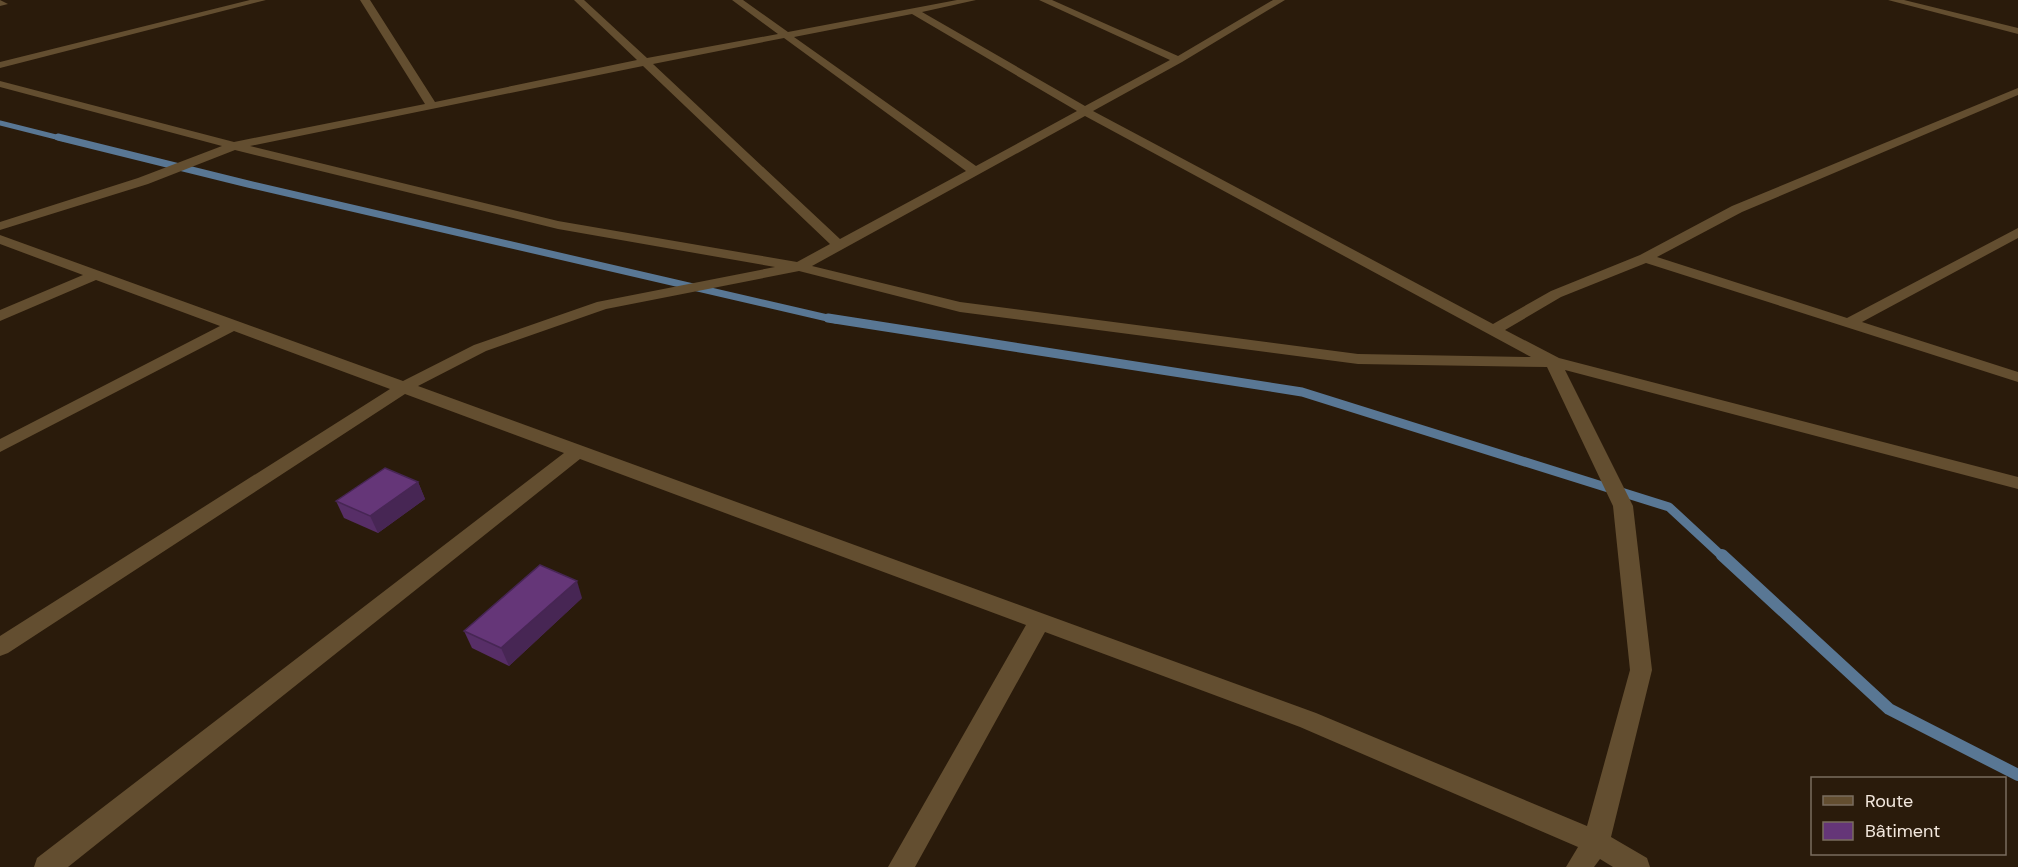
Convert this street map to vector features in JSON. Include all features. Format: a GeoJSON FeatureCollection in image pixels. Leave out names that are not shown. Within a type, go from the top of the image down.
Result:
{"type":"FeatureCollection","features":[{"type":"Feature","properties":{"kind":"street"},"geometry":{"type":"LineString","coordinates":[[0,64],[261,0]]}},
{"type":"Feature","properties":{"kind":"street"},"geometry":{"type":"LineString","coordinates":[[365,0],[432,106]]}},
{"type":"Feature","properties":{"kind":"street"},"geometry":{"type":"LineString","coordinates":[[579,0],[839,245]]}},
{"type":"Feature","properties":{"kind":"street"},"geometry":{"type":"LineString","coordinates":[[736,0],[975,171]]}},
{"type":"Feature","properties":{"kind":"street"},"geometry":{"type":"LineString","coordinates":[[0,226],[143,181],[234,146],[645,62],[971,0]]}},
{"type":"Feature","properties":{"kind":"street"},"geometry":{"type":"LineString","coordinates":[[1044,0],[1178,60]]}},
{"type":"Feature","properties":{"kind":"street"},"geometry":{"type":"LineString","coordinates":[[0,647],[405,387],[480,348],[602,305],[799,267],[1178,60],[1280,0]]}},
{"type":"Feature","properties":{"kind":"street"},"geometry":{"type":"LineString","coordinates":[[1900,1],[2018,31]]}},
{"type":"Feature","properties":{"kind":"street"},"geometry":{"type":"LineString","coordinates":[[913,11],[1085,111],[1496,329],[1553,362],[1623,506],[1641,670],[1596,842],[1579,867]]}},
{"type":"Feature","properties":{"kind":"street"},"geometry":{"type":"LineString","coordinates":[[0,84],[234,146],[558,225],[799,267],[960,307],[1358,359],[1553,362],[2018,483]]}},
{"type":"Feature","properties":{"kind":"street"},"geometry":{"type":"LineString","coordinates":[[1496,329],[1556,294],[1645,258],[1737,209],[2018,91]]}},
{"type":"Feature","properties":{"kind":"street"},"geometry":{"type":"LineString","coordinates":[[1849,323],[2018,232]]}},
{"type":"Feature","properties":{"kind":"street"},"geometry":{"type":"LineString","coordinates":[[0,239],[1308,720],[1596,842],[1637,867]]}},
{"type":"Feature","properties":{"kind":"street"},"geometry":{"type":"LineString","coordinates":[[1645,258],[2018,377]]}},
{"type":"Feature","properties":{"kind":"street"},"geometry":{"type":"LineString","coordinates":[[0,316],[97,274]]}},
{"type":"Feature","properties":{"kind":"street"},"geometry":{"type":"LineString","coordinates":[[0,446],[235,324]]}},
{"type":"Feature","properties":{"kind":"street"},"geometry":{"type":"LineString","coordinates":[[47,867],[579,451]]}},
{"type":"Feature","properties":{"kind":"street"},"geometry":{"type":"LineString","coordinates":[[901,867],[1040,621]]}},
{"type":"Feature","properties":{"kind":"building"},"geometry":{"type":"Polygon","coordinates":[[[385,468],[418,482],[370,516],[336,501],[385,468]]]}},
{"type":"Feature","properties":{"kind":"building"},"geometry":{"type":"Polygon","coordinates":[[[540,565],[577,581],[501,648],[464,631],[540,565]]]}},
{"type":"Feature","properties":{"kind":"waterway"},"geometry":{"type":"LineString","coordinates":[[0,123],[64,139]]}},
{"type":"Feature","properties":{"kind":"waterway"},"geometry":{"type":"LineString","coordinates":[[58,137],[248,184],[836,320]]}},
{"type":"Feature","properties":{"kind":"waterway"},"geometry":{"type":"LineString","coordinates":[[828,318],[1302,392],[1669,507],[1723,557]]}},
{"type":"Feature","properties":{"kind":"waterway"},"geometry":{"type":"LineString","coordinates":[[1722,555],[1889,709],[2018,775]]}}]}
